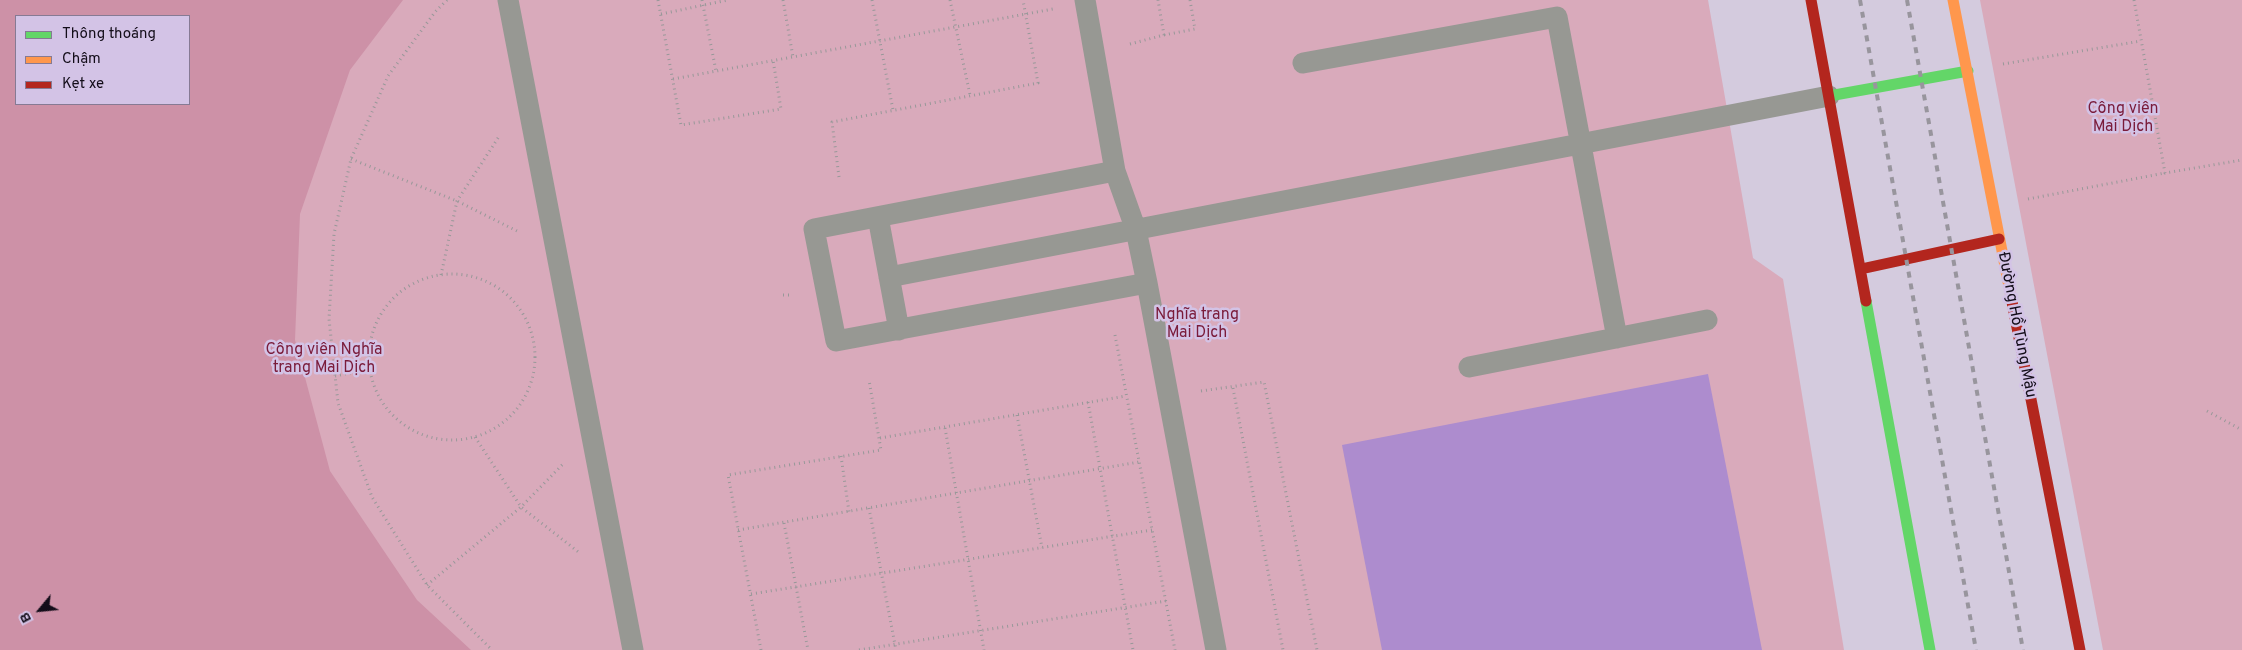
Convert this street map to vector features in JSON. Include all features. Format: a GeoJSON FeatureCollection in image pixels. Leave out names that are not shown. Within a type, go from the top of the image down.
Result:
{"type":"FeatureCollection","features":[{"type":"Feature","properties":{"kind":"highway"},"geometry":{"type":"LineString","coordinates":[[1811,0],[1930,650]]}},
{"type":"Feature","properties":{"kind":"highway","name":"Đường Hồ Tùng Mậu"},"geometry":{"type":"LineString","coordinates":[[1953,0],[2080,650]]}},
{"type":"Feature","properties":{"kind":"highway"},"geometry":{"type":"LineString","coordinates":[[1829,96],[1968,71]]}},
{"type":"Feature","properties":{"kind":"highway"},"geometry":{"type":"LineString","coordinates":[[1860,269],[1999,239]]}},
{"type":"Feature","properties":{"kind":"lane"},"geometry":{"type":"LineString","coordinates":[[508,0],[633,650]]}},
{"type":"Feature","properties":{"kind":"lane"},"geometry":{"type":"LineString","coordinates":[[1085,0],[1115,171],[1136,230],[1147,283],[1216,650]]}},
{"type":"Feature","properties":{"kind":"lane"},"geometry":{"type":"LineString","coordinates":[[1303,63],[1557,17],[1617,338]]}},
{"type":"Feature","properties":{"kind":"lane"},"geometry":{"type":"LineString","coordinates":[[888,277],[1829,96]]}},
{"type":"Feature","properties":{"kind":"lane"},"geometry":{"type":"LineString","coordinates":[[1115,171],[814,230],[836,342],[1147,283]]}},
{"type":"Feature","properties":{"kind":"lane"},"geometry":{"type":"LineString","coordinates":[[878,217],[899,330]]}},
{"type":"Feature","properties":{"kind":"lane"},"geometry":{"type":"LineString","coordinates":[[1469,367],[1707,320]]}},
{"type":"Feature","properties":{"kind":"path"},"geometry":{"type":"LineString","coordinates":[[447,0],[435,12],[388,76],[350,159],[334,234],[329,319],[338,403],[372,497],[427,585],[492,650]]}},
{"type":"Feature","properties":{"kind":"path"},"geometry":{"type":"LineString","coordinates":[[658,0],[681,125],[781,109],[773,60]]}},
{"type":"Feature","properties":{"kind":"path"},"geometry":{"type":"LineString","coordinates":[[702,0],[716,71]]}},
{"type":"Feature","properties":{"kind":"path"},"geometry":{"type":"LineString","coordinates":[[661,14],[728,0]]}},
{"type":"Feature","properties":{"kind":"path"},"geometry":{"type":"LineString","coordinates":[[783,0],[793,57]]}},
{"type":"Feature","properties":{"kind":"path"},"geometry":{"type":"LineString","coordinates":[[872,0],[893,110]]}},
{"type":"Feature","properties":{"kind":"path"},"geometry":{"type":"LineString","coordinates":[[950,0],[970,95]]}},
{"type":"Feature","properties":{"kind":"path"},"geometry":{"type":"LineString","coordinates":[[839,177],[832,122],[1038,83],[1023,0]]}},
{"type":"Feature","properties":{"kind":"path"},"geometry":{"type":"LineString","coordinates":[[1158,0],[1164,35]]}},
{"type":"Feature","properties":{"kind":"path"},"geometry":{"type":"LineString","coordinates":[[1130,44],[1195,29],[1190,0]]}},
{"type":"Feature","properties":{"kind":"path"},"geometry":{"type":"LineString","coordinates":[[2134,0],[2165,173]]}},
{"type":"Feature","properties":{"kind":"path"},"geometry":{"type":"LineString","coordinates":[[673,79],[1058,8]]}},
{"type":"Feature","properties":{"kind":"path"},"geometry":{"type":"LineString","coordinates":[[1968,71],[2141,41]]}},
{"type":"Feature","properties":{"kind":"path"},"geometry":{"type":"LineString","coordinates":[[441,275],[457,201],[526,94]]}},
{"type":"Feature","properties":{"kind":"path"},"geometry":{"type":"LineString","coordinates":[[350,159],[457,201],[556,251]]}},
{"type":"Feature","properties":{"kind":"path"},"geometry":{"type":"LineString","coordinates":[[1992,206],[2242,160]]}},
{"type":"Feature","properties":{"kind":"path"},"geometry":{"type":"LineString","coordinates":[[450,273],[478,277],[502,290],[520,309],[532,332],[535,358],[530,385],[518,408],[499,426],[475,437],[447,440],[419,434],[395,418],[389,411],[378,396],[369,369],[370,340],[380,314],[398,292],[422,278],[441,275],[450,273]]}},
{"type":"Feature","properties":{"kind":"path"},"geometry":{"type":"LineString","coordinates":[[1115,335],[1175,650]]}},
{"type":"Feature","properties":{"kind":"path"},"geometry":{"type":"LineString","coordinates":[[335,376],[369,369]]}},
{"type":"Feature","properties":{"kind":"path"},"geometry":{"type":"LineString","coordinates":[[761,650],[728,475],[881,450],[869,380]]}},
{"type":"Feature","properties":{"kind":"path"},"geometry":{"type":"LineString","coordinates":[[1198,391],[1233,388],[1264,382],[1317,650]]}},
{"type":"Feature","properties":{"kind":"path"},"geometry":{"type":"LineString","coordinates":[[1233,388],[1283,650]]}},
{"type":"Feature","properties":{"kind":"path"},"geometry":{"type":"LineString","coordinates":[[880,438],[1126,396]]}},
{"type":"Feature","properties":{"kind":"path"},"geometry":{"type":"LineString","coordinates":[[1088,402],[1133,650]]}},
{"type":"Feature","properties":{"kind":"path"},"geometry":{"type":"LineString","coordinates":[[2207,410],[2242,430]]}},
{"type":"Feature","properties":{"kind":"path"},"geometry":{"type":"LineString","coordinates":[[1017,415],[1042,548]]}},
{"type":"Feature","properties":{"kind":"path"},"geometry":{"type":"LineString","coordinates":[[945,428],[984,650]]}},
{"type":"Feature","properties":{"kind":"path"},"geometry":{"type":"LineString","coordinates":[[427,585],[521,507],[592,435]]}},
{"type":"Feature","properties":{"kind":"path"},"geometry":{"type":"LineString","coordinates":[[475,437],[521,507],[620,585]]}},
{"type":"Feature","properties":{"kind":"path"},"geometry":{"type":"LineString","coordinates":[[841,456],[849,512]]}},
{"type":"Feature","properties":{"kind":"path"},"geometry":{"type":"LineString","coordinates":[[738,530],[1139,462]]}},
{"type":"Feature","properties":{"kind":"path"},"geometry":{"type":"LineString","coordinates":[[868,508],[896,650]]}},
{"type":"Feature","properties":{"kind":"path"},"geometry":{"type":"LineString","coordinates":[[784,523],[808,650]]}},
{"type":"Feature","properties":{"kind":"path"},"geometry":{"type":"LineString","coordinates":[[751,594],[1152,530]]}},
{"type":"Feature","properties":{"kind":"path"},"geometry":{"type":"LineString","coordinates":[[860,650],[1166,600]]}},
{"type":"Feature","properties":{"kind":"green space","name":"Nghĩa trang Mai Dịch"},"geometry":{"type":"Polygon","coordinates":[[[0,0],[1708,0],[1753,258],[1783,279],[1844,650],[0,650],[0,0]]]}},
{"type":"Feature","properties":{"kind":"green space","name":"Công viên Mai Dịch"},"geometry":{"type":"Polygon","coordinates":[[[1980,0],[2242,0],[2242,650],[2103,650],[1980,0]]]}},
{"type":"Feature","properties":{"kind":"shaded area"},"geometry":{"type":"Polygon","coordinates":[[[0,0],[403,0],[350,70],[300,214],[295,340],[330,471],[417,600],[471,650],[0,650],[0,0]]]}},
{"type":"Feature","properties":{"kind":"shaded area"},"geometry":{"type":"Polygon","coordinates":[[[1708,374],[1762,650],[1382,650],[1342,445],[1708,374]]]}},
{"type":"Feature","properties":{"kind":"railway"},"geometry":{"type":"LineString","coordinates":[[1860,0],[1976,650]]}},
{"type":"Feature","properties":{"kind":"railway"},"geometry":{"type":"LineString","coordinates":[[1907,0],[2023,650]]}},
{"type":"Feature","properties":{"kind":"traffic: fast"},"geometry":{"type":"LineString","coordinates":[[1829,96],[1968,71]]}},
{"type":"Feature","properties":{"kind":"traffic: fast"},"geometry":{"type":"LineString","coordinates":[[1866,301],[1930,650]]}},
{"type":"Feature","properties":{"kind":"traffic: slow"},"geometry":{"type":"LineString","coordinates":[[1953,0],[2012,302]]}},
{"type":"Feature","properties":{"kind":"traffic: jam"},"geometry":{"type":"LineString","coordinates":[[1811,0],[1866,301]]}},
{"type":"Feature","properties":{"kind":"traffic: jam"},"geometry":{"type":"LineString","coordinates":[[1861,269],[1999,239]]}},
{"type":"Feature","properties":{"kind":"traffic: jam"},"geometry":{"type":"LineString","coordinates":[[2012,302],[2080,650]]}},
{"type":"Feature","properties":{"kind":"park label","name":"Công viên Nghĩa trang Mai Dịch"},"geometry":{"type":"Point","coordinates":[324,360]}}]}
